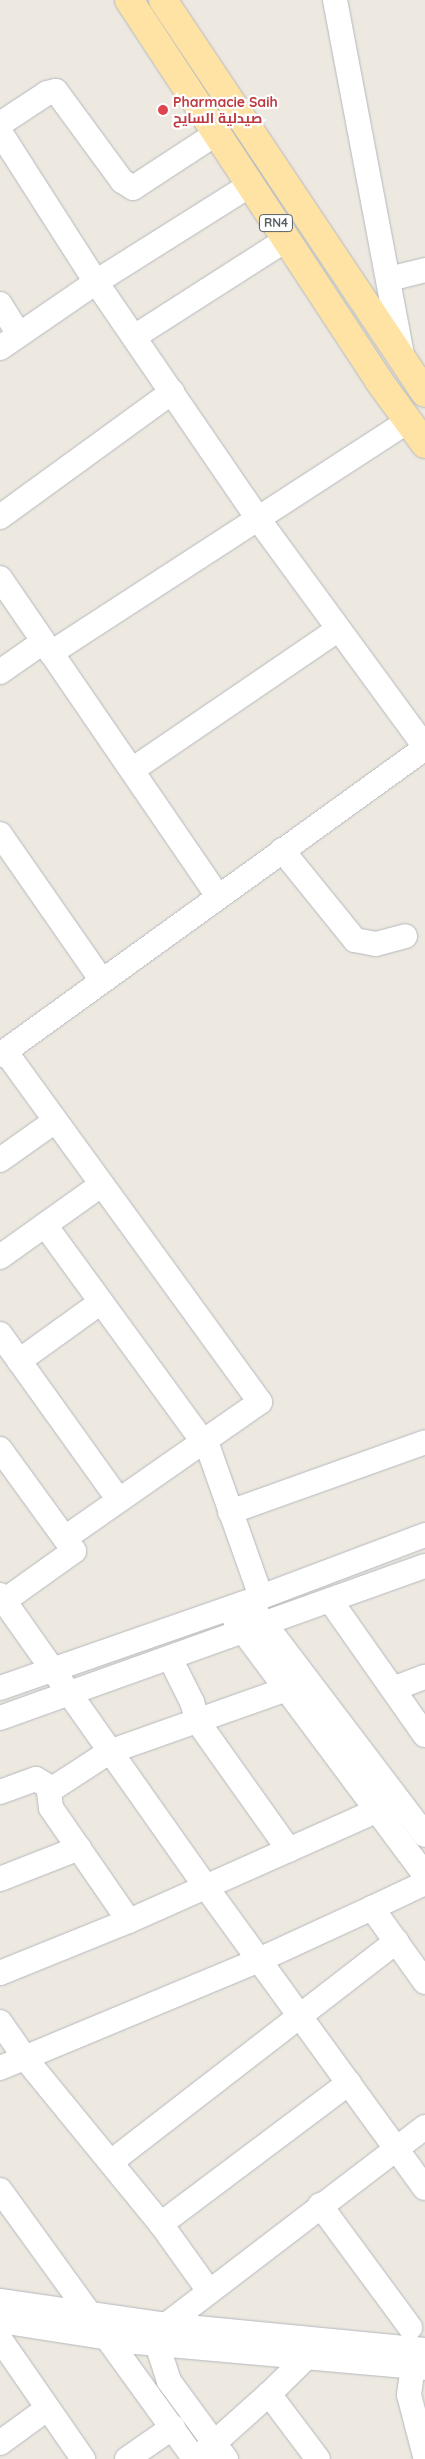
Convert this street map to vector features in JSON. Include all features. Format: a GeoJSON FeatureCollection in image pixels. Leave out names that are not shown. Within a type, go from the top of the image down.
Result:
{"type":"FeatureCollection","features":[{"type":"Feature","properties":{"kind":"main road","name":"RN4"},"geometry":{"type":"LineString","coordinates":[[129,0],[250,185],[425,444]]}},
{"type":"Feature","properties":{"kind":"main road","name":"RN4"},"geometry":{"type":"LineString","coordinates":[[163,0],[425,393]]}},
{"type":"Feature","properties":{"kind":"street"},"geometry":{"type":"LineString","coordinates":[[335,0],[404,363]]}},
{"type":"Feature","properties":{"kind":"street"},"geometry":{"type":"LineString","coordinates":[[0,124],[47,93],[56,91],[122,181],[133,188],[217,133]]}},
{"type":"Feature","properties":{"kind":"street"},"geometry":{"type":"LineString","coordinates":[[0,132],[96,282],[259,520],[337,630],[425,748],[217,895],[2,1053],[55,1121],[260,1402],[65,1538]]}},
{"type":"Feature","properties":{"kind":"street"},"geometry":{"type":"LineString","coordinates":[[0,348],[96,282],[250,185]]}},
{"type":"Feature","properties":{"kind":"street"},"geometry":{"type":"LineString","coordinates":[[134,337],[286,239]]}},
{"type":"Feature","properties":{"kind":"street"},"geometry":{"type":"LineString","coordinates":[[389,279],[425,270]]}},
{"type":"Feature","properties":{"kind":"street"},"geometry":{"type":"LineString","coordinates":[[0,304],[19,335]]}},
{"type":"Feature","properties":{"kind":"street"},"geometry":{"type":"LineString","coordinates":[[0,517],[172,392]]}},
{"type":"Feature","properties":{"kind":"street"},"geometry":{"type":"LineString","coordinates":[[0,672],[47,647],[259,520],[408,421]]}},
{"type":"Feature","properties":{"kind":"street"},"geometry":{"type":"LineString","coordinates":[[0,578],[217,895]]}},
{"type":"Feature","properties":{"kind":"street"},"geometry":{"type":"LineString","coordinates":[[132,770],[337,630]]}},
{"type":"Feature","properties":{"kind":"street"},"geometry":{"type":"LineString","coordinates":[[0,834],[102,981]]}},
{"type":"Feature","properties":{"kind":"street"},"geometry":{"type":"LineString","coordinates":[[282,850],[356,940],[376,944],[406,936]]}},
{"type":"Feature","properties":{"kind":"street"},"geometry":{"type":"LineString","coordinates":[[0,1160],[55,1121]]}},
{"type":"Feature","properties":{"kind":"street"},"geometry":{"type":"LineString","coordinates":[[0,1257],[101,1185]]}},
{"type":"Feature","properties":{"kind":"street"},"geometry":{"type":"LineString","coordinates":[[45,1225],[203,1441],[230,1512],[245,1602],[254,1627],[287,1689],[425,1874]]}},
{"type":"Feature","properties":{"kind":"street"},"geometry":{"type":"LineString","coordinates":[[19,1361],[101,1302]]}},
{"type":"Feature","properties":{"kind":"street"},"geometry":{"type":"LineString","coordinates":[[0,1334],[119,1500]]}},
{"type":"Feature","properties":{"kind":"street"},"geometry":{"type":"LineString","coordinates":[[230,1512],[425,1442]]}},
{"type":"Feature","properties":{"kind":"street"},"geometry":{"type":"LineString","coordinates":[[0,1449],[74,1550],[2,1598],[109,1752],[425,2188]]}},
{"type":"Feature","properties":{"kind":"street"},"geometry":{"type":"LineString","coordinates":[[0,1688],[245,1602],[425,1535]]}},
{"type":"Feature","properties":{"kind":"street"},"geometry":{"type":"LineString","coordinates":[[0,1718],[69,1695],[425,1566]]}},
{"type":"Feature","properties":{"kind":"street"},"geometry":{"type":"LineString","coordinates":[[330,1600],[425,1735]]}},
{"type":"Feature","properties":{"kind":"street"},"geometry":{"type":"LineString","coordinates":[[254,1627],[425,1834]]}},
{"type":"Feature","properties":{"kind":"street"},"geometry":{"type":"LineString","coordinates":[[170,1658],[192,1702],[198,1722],[288,1850]]}},
{"type":"Feature","properties":{"kind":"street"},"geometry":{"type":"LineString","coordinates":[[393,1689],[425,1677]]}},
{"type":"Feature","properties":{"kind":"street"},"geometry":{"type":"LineString","coordinates":[[129,1921],[48,1803],[51,1788],[109,1752],[287,1689]]}},
{"type":"Feature","properties":{"kind":"street"},"geometry":{"type":"LineString","coordinates":[[0,1792],[36,1779],[51,1788]]}},
{"type":"Feature","properties":{"kind":"street"},"geometry":{"type":"LineString","coordinates":[[0,1973],[129,1921],[378,1810]]}},
{"type":"Feature","properties":{"kind":"street"},"geometry":{"type":"LineString","coordinates":[[0,1879],[79,1848]]}},
{"type":"Feature","properties":{"kind":"street"},"geometry":{"type":"LineString","coordinates":[[0,2068],[259,1960],[425,1883]]}},
{"type":"Feature","properties":{"kind":"street"},"geometry":{"type":"LineString","coordinates":[[372,1908],[425,1982]]}},
{"type":"Feature","properties":{"kind":"street"},"geometry":{"type":"LineString","coordinates":[[111,2162],[397,1941]]}},
{"type":"Feature","properties":{"kind":"street"},"geometry":{"type":"LineString","coordinates":[[0,2022],[25,2058],[161,2224],[209,2291]]}},
{"type":"Feature","properties":{"kind":"street"},"geometry":{"type":"LineString","coordinates":[[161,2224],[348,2083]]}},
{"type":"Feature","properties":{"kind":"street"},"geometry":{"type":"LineString","coordinates":[[161,2334],[209,2291],[396,2147],[425,2127]]}},
{"type":"Feature","properties":{"kind":"street"},"geometry":{"type":"LineString","coordinates":[[0,2190],[195,2459],[220,2452],[270,2394],[316,2348],[388,2345],[421,2361]]}},
{"type":"Feature","properties":{"kind":"street"},"geometry":{"type":"LineString","coordinates":[[320,2205],[417,2320],[388,2345]]}},
{"type":"Feature","properties":{"kind":"street"},"geometry":{"type":"LineString","coordinates":[[0,2301],[89,2315],[161,2334]]}},
{"type":"Feature","properties":{"kind":"street"},"geometry":{"type":"LineString","coordinates":[[0,2321],[106,2338],[161,2334],[316,2348],[421,2361]]}},
{"type":"Feature","properties":{"kind":"street"},"geometry":{"type":"LineString","coordinates":[[161,2334],[169,2381],[220,2452]]}},
{"type":"Feature","properties":{"kind":"street"},"geometry":{"type":"LineString","coordinates":[[0,2339],[83,2459]]}},
{"type":"Feature","properties":{"kind":"street"},"geometry":{"type":"LineString","coordinates":[[421,2361],[409,2395],[425,2456]]}},
{"type":"Feature","properties":{"kind":"street"},"geometry":{"type":"LineString","coordinates":[[270,2394],[318,2459]]}},
{"type":"Feature","properties":{"kind":"street"},"geometry":{"type":"LineString","coordinates":[[0,2443],[48,2408]]}},
{"type":"Feature","properties":{"kind":"street"},"geometry":{"type":"LineString","coordinates":[[127,2459],[173,2427]]}},
{"type":"Feature","properties":{"kind":"place","name":"Pharmacie Saih صيدلية السايح"},"geometry":{"type":"Point","coordinates":[163,110]}}]}
